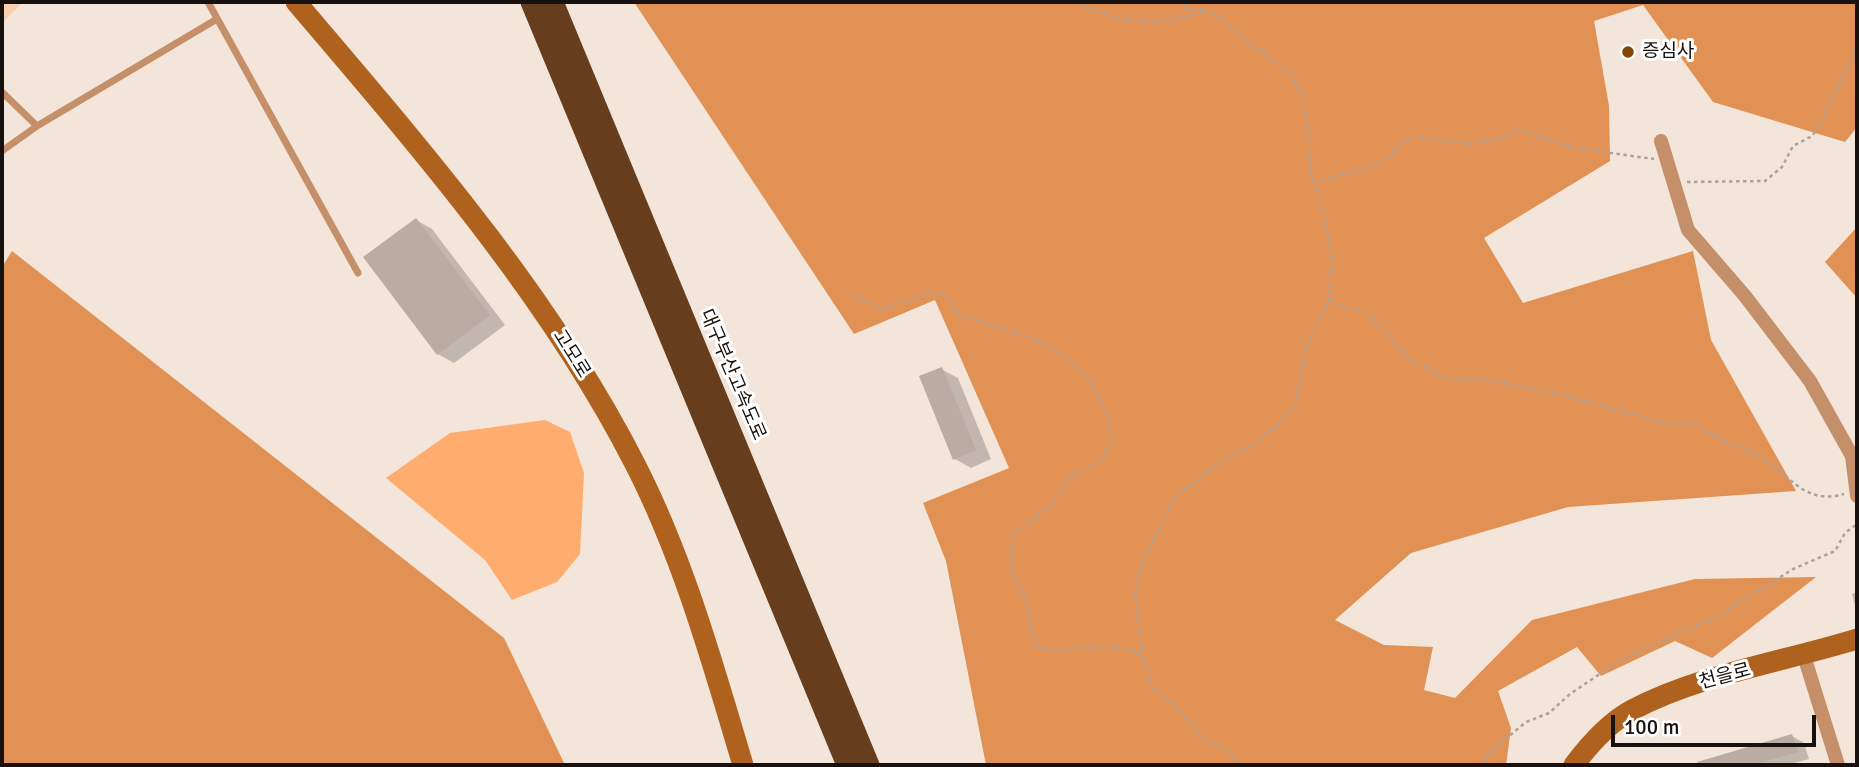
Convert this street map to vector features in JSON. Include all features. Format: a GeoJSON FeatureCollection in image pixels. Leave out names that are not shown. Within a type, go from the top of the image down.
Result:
{"type":"FeatureCollection","features":[{"type":"Feature","properties":{"kind":"highway"},"geometry":{"type":"LineString","coordinates":[[531,2],[847,765]]}},
{"type":"Feature","properties":{"kind":"highway","name":"대구부산고속도로"},"geometry":{"type":"LineString","coordinates":[[553,2],[869,765]]}},
{"type":"Feature","properties":{"kind":"main road","name":"고모로"},"geometry":{"type":"LineString","coordinates":[[296,2],[534,295],[610,416],[664,527],[743,765]]}},
{"type":"Feature","properties":{"kind":"main road","name":"천을로"},"geometry":{"type":"LineString","coordinates":[[1574,765],[1590,745],[1630,711],[1685,687],[1804,656],[1857,639]]}},
{"type":"Feature","properties":{"kind":"street"},"geometry":{"type":"LineString","coordinates":[[1661,141],[1688,230],[1760,314],[1810,382],[1852,456],[1853,495]]}},
{"type":"Feature","properties":{"kind":"street"},"geometry":{"type":"LineString","coordinates":[[1804,656],[1838,765]]}},
{"type":"Feature","properties":{"kind":"lane"},"geometry":{"type":"LineString","coordinates":[[208,2],[358,273]]}},
{"type":"Feature","properties":{"kind":"lane"},"geometry":{"type":"LineString","coordinates":[[2,151],[37,126],[217,19]]}},
{"type":"Feature","properties":{"kind":"lane"},"geometry":{"type":"LineString","coordinates":[[2,92],[37,126]]}},
{"type":"Feature","properties":{"kind":"path"},"geometry":{"type":"LineString","coordinates":[[1078,2],[1099,15],[1126,19],[1177,22],[1209,10]]}},
{"type":"Feature","properties":{"kind":"path"},"geometry":{"type":"LineString","coordinates":[[1185,2],[1187,10],[1209,10],[1292,76],[1301,92],[1307,118],[1307,143],[1313,184],[1323,209],[1332,261],[1329,299],[1308,341],[1295,407],[1280,424],[1250,446],[1225,459],[1175,497],[1143,561],[1135,592],[1143,658],[1151,683],[1160,696],[1171,703],[1204,738],[1227,750],[1242,765]]}},
{"type":"Feature","properties":{"kind":"path"},"geometry":{"type":"LineString","coordinates":[[1313,184],[1386,161],[1400,144],[1414,136],[1467,144],[1499,139],[1521,130],[1574,148],[1651,158],[1689,183],[1770,178],[1782,167],[1793,146],[1812,136],[1817,129],[1857,48]]}},
{"type":"Feature","properties":{"kind":"path"},"geometry":{"type":"LineString","coordinates":[[854,296],[882,309],[930,293],[943,292],[960,315],[1040,341],[1090,380],[1111,423],[1107,452],[1097,465],[1074,475],[1049,508],[1016,533],[1011,543],[1010,564],[1024,595],[1036,647],[1099,645],[1143,658]]}},
{"type":"Feature","properties":{"kind":"path"},"geometry":{"type":"LineString","coordinates":[[1329,299],[1345,308],[1367,311],[1410,360],[1452,380],[1483,379],[1563,395],[1668,424],[1698,424],[1711,436],[1774,466],[1783,477],[1804,491],[1826,498],[1853,495]]}},
{"type":"Feature","properties":{"kind":"path"},"geometry":{"type":"LineString","coordinates":[[1481,765],[1491,751],[1526,722],[1549,713],[1570,694],[1622,659],[1717,617],[1793,569],[1835,551],[1845,533],[1857,524]]}},
{"type":"Feature","properties":{"kind":"shaded area"},"geometry":{"type":"Polygon","coordinates":[[[2,2],[23,2],[2,23],[2,2]]]}},
{"type":"Feature","properties":{"kind":"shaded area"},"geometry":{"type":"Polygon","coordinates":[[[634,2],[1857,2],[1857,127],[1845,142],[1713,102],[1643,5],[1594,21],[1609,106],[1610,161],[1484,238],[1523,303],[1693,251],[1711,340],[1796,491],[1568,507],[1411,553],[1335,620],[1384,645],[1433,647],[1424,690],[1455,698],[1532,620],[1695,579],[1816,577],[1712,658],[1675,641],[1601,676],[1577,647],[1498,691],[1511,728],[1506,765],[986,765],[946,561],[923,503],[1009,468],[935,300],[854,334],[634,2]]]}},
{"type":"Feature","properties":{"kind":"shaded area"},"geometry":{"type":"Polygon","coordinates":[[[1857,227],[1857,298],[1825,262],[1857,227]]]}},
{"type":"Feature","properties":{"kind":"shaded area"},"geometry":{"type":"Polygon","coordinates":[[[12,251],[504,638],[565,765],[2,765],[2,267],[12,251]]]}},
{"type":"Feature","properties":{"kind":"shaded area"},"geometry":{"type":"Polygon","coordinates":[[[545,420],[570,432],[584,473],[580,554],[557,582],[512,600],[485,560],[386,478],[450,433],[545,420]]]}},
{"type":"Feature","properties":{"kind":"building"},"geometry":{"type":"Polygon","coordinates":[[[416,218],[490,315],[437,355],[363,257],[416,218]]]}},
{"type":"Feature","properties":{"kind":"building"},"geometry":{"type":"Polygon","coordinates":[[[942,367],[976,450],[953,460],[919,376],[942,367]]]}},
{"type":"Feature","properties":{"kind":"building"},"geometry":{"type":"Polygon","coordinates":[[[1792,734],[1798,752],[1754,765],[1697,765],[1697,762],[1792,734]]]}},
{"type":"Feature","properties":{"kind":"place","name":"증심사"},"geometry":{"type":"Point","coordinates":[1628,52]}}]}
